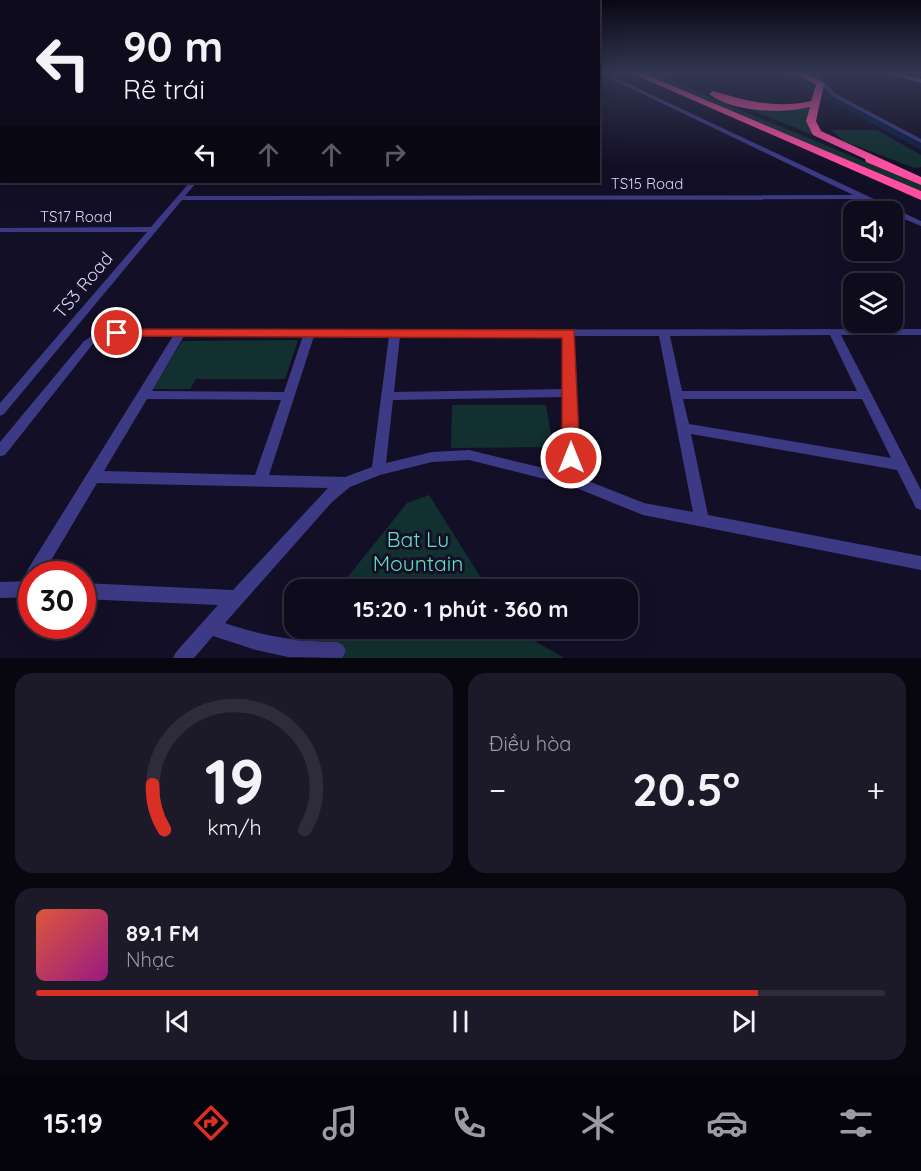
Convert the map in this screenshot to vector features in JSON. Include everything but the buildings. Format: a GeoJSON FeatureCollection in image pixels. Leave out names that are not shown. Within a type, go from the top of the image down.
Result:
{"type":"FeatureCollection","features":[{"type":"Feature","properties":{"kind":"highway"},"geometry":{"type":"LineString","coordinates":[[703,104],[879,177]]}},
{"type":"Feature","properties":{"kind":"highway"},"geometry":{"type":"LineString","coordinates":[[707,104],[921,196]]}},
{"type":"Feature","properties":{"kind":"highway"},"geometry":{"type":"LineString","coordinates":[[734,104],[921,180]]}},
{"type":"Feature","properties":{"kind":"highway"},"geometry":{"type":"LineString","coordinates":[[744,104],[764,107],[797,107],[811,104]]}},
{"type":"Feature","properties":{"kind":"highway"},"geometry":{"type":"LineString","coordinates":[[814,104],[813,127],[824,138],[921,180]]}},
{"type":"Feature","properties":{"kind":"street"},"geometry":{"type":"LineString","coordinates":[[666,104],[921,224]]}},
{"type":"Feature","properties":{"kind":"street"},"geometry":{"type":"LineString","coordinates":[[850,104],[921,141]]}},
{"type":"Feature","properties":{"kind":"street","name":"TS3 Road"},"geometry":{"type":"LineString","coordinates":[[0,411],[192,183]]}},
{"type":"Feature","properties":{"kind":"street","name":"TS15 Road"},"geometry":{"type":"LineString","coordinates":[[178,198],[864,197]]}},
{"type":"Feature","properties":{"kind":"street","name":"TS17 Road"},"geometry":{"type":"LineString","coordinates":[[0,230],[152,229]]}},
{"type":"Feature","properties":{"kind":"street"},"geometry":{"type":"LineString","coordinates":[[0,451],[88,343],[96,338],[117,333],[921,333]]}},
{"type":"Feature","properties":{"kind":"street"},"geometry":{"type":"LineString","coordinates":[[569,333],[571,480]]}},
{"type":"Feature","properties":{"kind":"street"},"geometry":{"type":"LineString","coordinates":[[664,333],[702,522]]}},
{"type":"Feature","properties":{"kind":"street"},"geometry":{"type":"LineString","coordinates":[[834,333],[921,504]]}},
{"type":"Feature","properties":{"kind":"street"},"geometry":{"type":"LineString","coordinates":[[44,561],[180,334]]}},
{"type":"Feature","properties":{"kind":"street"},"geometry":{"type":"LineString","coordinates":[[260,481],[309,334]]}},
{"type":"Feature","properties":{"kind":"street"},"geometry":{"type":"LineString","coordinates":[[378,470],[395,334]]}},
{"type":"Feature","properties":{"kind":"street"},"geometry":{"type":"LineString","coordinates":[[388,396],[571,393]]}},
{"type":"Feature","properties":{"kind":"street"},"geometry":{"type":"LineString","coordinates":[[144,395],[289,396]]}},
{"type":"Feature","properties":{"kind":"street"},"geometry":{"type":"LineString","coordinates":[[677,395],[866,395]]}},
{"type":"Feature","properties":{"kind":"street"},"geometry":{"type":"LineString","coordinates":[[684,428],[902,465]]}},
{"type":"Feature","properties":{"kind":"street"},"geometry":{"type":"LineString","coordinates":[[182,658],[327,498],[345,483],[378,470],[432,457],[469,455],[571,480],[643,509],[921,563]]}},
{"type":"Feature","properties":{"kind":"street"},"geometry":{"type":"LineString","coordinates":[[94,477],[345,483]]}},
{"type":"Feature","properties":{"kind":"street"},"geometry":{"type":"LineString","coordinates":[[0,590],[18,586]]}},
{"type":"Feature","properties":{"kind":"street"},"geometry":{"type":"LineString","coordinates":[[96,592],[235,598]]}},
{"type":"Feature","properties":{"kind":"street"},"geometry":{"type":"LineString","coordinates":[[210,626],[231,635],[277,646],[312,651],[337,651]]}},
{"type":"Feature","properties":{"kind":"green space"},"geometry":{"type":"Polygon","coordinates":[[[715,104],[726,104],[921,185],[921,191],[715,104]]]}},
{"type":"Feature","properties":{"kind":"green space"},"geometry":{"type":"Polygon","coordinates":[[[739,105],[810,108],[807,123],[818,137],[739,105]]]}},
{"type":"Feature","properties":{"kind":"green space"},"geometry":{"type":"Polygon","coordinates":[[[831,130],[877,130],[921,155],[921,167],[914,168],[844,141],[831,130]]]}},
{"type":"Feature","properties":{"kind":"green space"},"geometry":{"type":"Polygon","coordinates":[[[298,340],[285,379],[196,379],[190,389],[153,389],[182,341],[298,340]]]}},
{"type":"Feature","properties":{"kind":"green space"},"geometry":{"type":"Polygon","coordinates":[[[452,405],[546,405],[553,447],[451,448],[452,405]]]}},
{"type":"Feature","properties":{"kind":"green space","name":"Bat Lu Mountain"},"geometry":{"type":"Polygon","coordinates":[[[429,495],[482,579],[346,579],[407,503],[429,495]]]}},
{"type":"Feature","properties":{"kind":"green space","name":"Bat Lu Mountain"},"geometry":{"type":"Polygon","coordinates":[[[325,639],[530,639],[565,658],[325,658],[325,639]]]}},
{"type":"Feature","properties":{"kind":"water"},"geometry":{"type":"Polygon","coordinates":[[[837,104],[846,104],[921,144],[921,150],[837,104]]]}},
{"type":"Feature","properties":{"kind":"route"},"geometry":{"type":"LineString","coordinates":[[117,333],[569,333],[571,458]]}}]}
